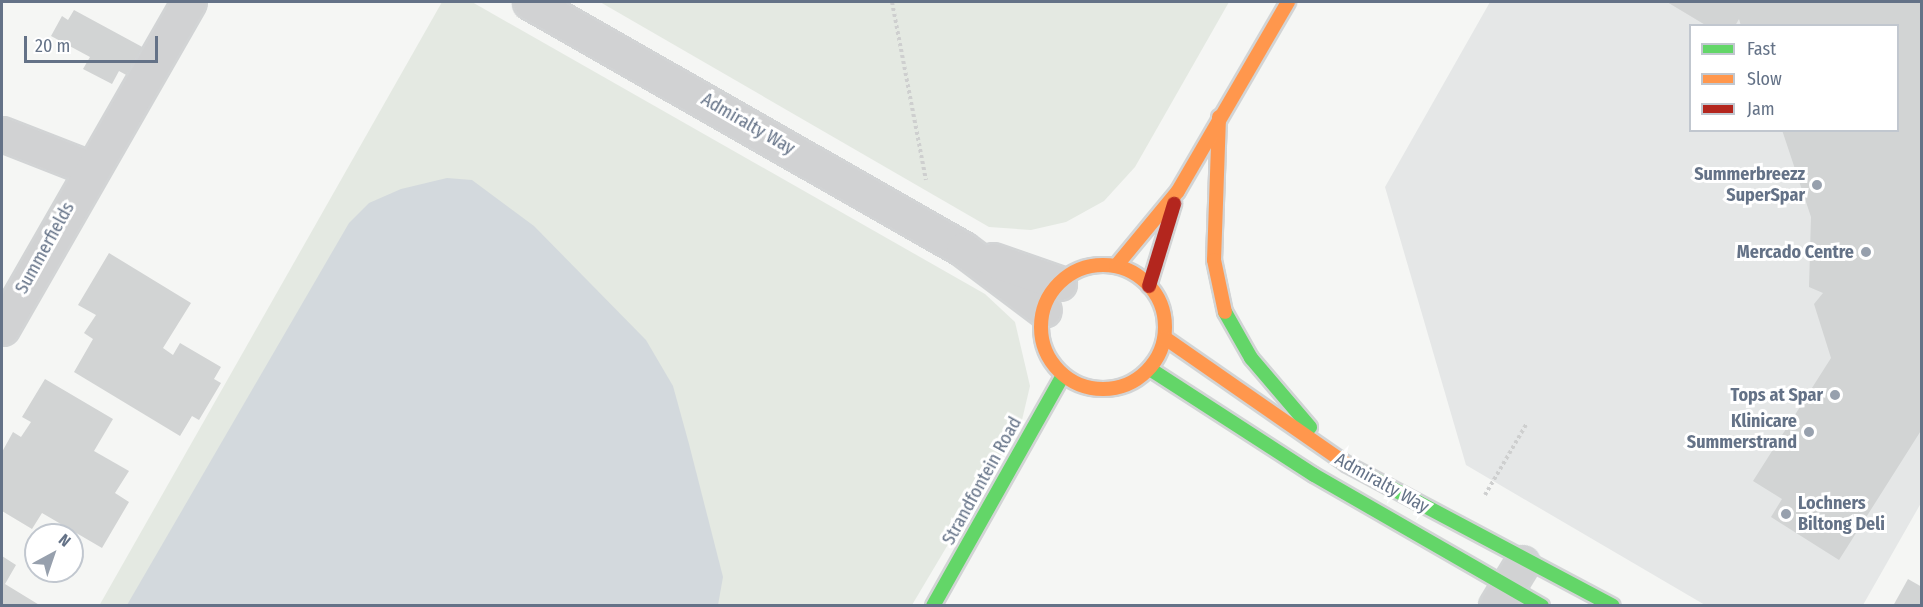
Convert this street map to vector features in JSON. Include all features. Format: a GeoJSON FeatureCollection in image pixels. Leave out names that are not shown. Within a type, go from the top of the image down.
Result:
{"type":"FeatureCollection","features":[{"type":"Feature","properties":{"kind":"main road"},"geometry":{"type":"LineString","coordinates":[[1116,266],[1178,191],[1288,2]]}},
{"type":"Feature","properties":{"kind":"main road"},"geometry":{"type":"LineString","coordinates":[[1219,117],[1214,260],[1222,307],[1251,358],[1351,467]]}},
{"type":"Feature","properties":{"kind":"main road"},"geometry":{"type":"LineString","coordinates":[[1149,286],[1178,191]]}},
{"type":"Feature","properties":{"kind":"main road"},"geometry":{"type":"LineString","coordinates":[[1095,266],[1116,266],[1149,286],[1165,319],[1165,338],[1150,369],[1112,389],[1089,388],[1063,375],[1044,345],[1051,296],[1095,266]]}},
{"type":"Feature","properties":{"kind":"main road","name":"Admiralty Way"},"geometry":{"type":"LineString","coordinates":[[1165,338],[1351,467],[1468,531],[1509,584],[1613,606]]}},
{"type":"Feature","properties":{"kind":"main road","name":"Admiralty Way"},"geometry":{"type":"LineString","coordinates":[[1150,369],[1324,482],[1509,584],[1542,606]]}},
{"type":"Feature","properties":{"kind":"main road","name":"Strandfontein Road"},"geometry":{"type":"LineString","coordinates":[[933,606],[1063,375]]}},
{"type":"Feature","properties":{"kind":"street","name":"Summerfields"},"geometry":{"type":"LineString","coordinates":[[2,328],[89,168],[189,2]]}},
{"type":"Feature","properties":{"kind":"street","name":"Admiralty Way"},"geometry":{"type":"LineString","coordinates":[[530,2],[963,249],[1051,296]]}},
{"type":"Feature","properties":{"kind":"street"},"geometry":{"type":"LineString","coordinates":[[2,135],[89,168]]}},
{"type":"Feature","properties":{"kind":"path"},"geometry":{"type":"LineString","coordinates":[[892,2],[935,233]]}},
{"type":"Feature","properties":{"kind":"path"},"geometry":{"type":"LineString","coordinates":[[1468,531],[1527,423]]}},
{"type":"Feature","properties":{"kind":"shaded area"},"geometry":{"type":"Polygon","coordinates":[[[442,2],[472,2],[985,294],[1015,322],[1030,386],[1022,420],[912,605],[99,606],[442,2]]]}},
{"type":"Feature","properties":{"kind":"shaded area"},"geometry":{"type":"Polygon","coordinates":[[[600,2],[1229,2],[1135,167],[1104,201],[1066,222],[1031,230],[989,227],[600,2]]]}},
{"type":"Feature","properties":{"kind":"shaded area"},"geometry":{"type":"Polygon","coordinates":[[[1490,2],[1921,2],[1921,503],[1863,605],[1705,605],[1466,465],[1385,187],[1490,2]]]}},
{"type":"Feature","properties":{"kind":"shaded area"},"geometry":{"type":"Polygon","coordinates":[[[447,178],[472,180],[534,226],[646,340],[673,386],[689,444],[723,577],[718,605],[127,605],[349,223],[369,203],[401,189],[447,178]]]}},
{"type":"Feature","properties":{"kind":"building","name":"Mercado Centre"},"geometry":{"type":"Polygon","coordinates":[[[1667,2],[1922,3],[1922,429],[1839,560],[1771,517],[1782,499],[1753,481],[1831,358],[1814,304],[1823,293],[1809,287],[1811,217],[1783,132],[1899,132],[1899,24],[1740,24],[1739,19],[1736,24],[1704,24],[1667,2]]]}},
{"type":"Feature","properties":{"kind":"building"},"geometry":{"type":"Polygon","coordinates":[[[74,10],[146,49],[130,77],[119,71],[112,84],[83,69],[90,57],[51,36],[62,16],[68,20],[74,10]]]}},
{"type":"Feature","properties":{"kind":"building"},"geometry":{"type":"Polygon","coordinates":[[[109,253],[191,303],[163,348],[173,355],[180,343],[221,367],[214,379],[221,383],[199,420],[192,416],[180,436],[74,372],[93,339],[84,333],[96,315],[78,305],[109,253]]]}},
{"type":"Feature","properties":{"kind":"building"},"geometry":{"type":"Polygon","coordinates":[[[45,379],[113,419],[94,451],[129,471],[115,493],[129,502],[102,548],[84,538],[84,523],[59,523],[42,513],[36,523],[24,524],[2,511],[2,452],[13,432],[21,437],[31,422],[22,417],[45,379]]]}},
{"type":"Feature","properties":{"kind":"building"},"geometry":{"type":"Polygon","coordinates":[[[2,556],[16,565],[5,584],[41,606],[2,606],[2,556]]]}},
{"type":"Feature","properties":{"kind":"building"},"geometry":{"type":"Polygon","coordinates":[[[1908,579],[1922,587],[1922,606],[1893,606],[1908,579]]]}},
{"type":"Feature","properties":{"kind":"traffic: fast"},"geometry":{"type":"LineString","coordinates":[[1225,312],[1251,358],[1310,427]]}},
{"type":"Feature","properties":{"kind":"traffic: fast"},"geometry":{"type":"LineString","coordinates":[[1150,369],[1314,475],[1542,606]]}},
{"type":"Feature","properties":{"kind":"traffic: fast"},"geometry":{"type":"LineString","coordinates":[[933,606],[1063,375]]}},
{"type":"Feature","properties":{"kind":"traffic: fast"},"geometry":{"type":"LineString","coordinates":[[1346,464],[1613,606]]}},
{"type":"Feature","properties":{"kind":"traffic: slow"},"geometry":{"type":"LineString","coordinates":[[1116,266],[1178,191],[1288,2]]}},
{"type":"Feature","properties":{"kind":"traffic: slow"},"geometry":{"type":"LineString","coordinates":[[1219,117],[1214,260],[1225,312]]}},
{"type":"Feature","properties":{"kind":"traffic: slow"},"geometry":{"type":"LineString","coordinates":[[1103,265],[1127,270],[1147,283],[1160,303],[1165,327],[1160,351],[1147,371],[1127,384],[1103,389],[1079,384],[1059,371],[1046,351],[1041,327],[1046,303],[1059,283],[1079,270],[1103,265]]}},
{"type":"Feature","properties":{"kind":"traffic: slow"},"geometry":{"type":"LineString","coordinates":[[1165,338],[1346,464]]}},
{"type":"Feature","properties":{"kind":"traffic: jam"},"geometry":{"type":"LineString","coordinates":[[1149,286],[1174,204]]}},
{"type":"Feature","properties":{"kind":"place","name":"Summerbreezz SuperSpar"},"geometry":{"type":"Point","coordinates":[1817,185]}},
{"type":"Feature","properties":{"kind":"place","name":"Mercado Centre"},"geometry":{"type":"Point","coordinates":[1866,252]}},
{"type":"Feature","properties":{"kind":"place","name":"Tops at Spar"},"geometry":{"type":"Point","coordinates":[1835,395]}},
{"type":"Feature","properties":{"kind":"place","name":"Klinicare Summerstrand"},"geometry":{"type":"Point","coordinates":[1809,432]}},
{"type":"Feature","properties":{"kind":"place","name":"Lochners Biltong Deli"},"geometry":{"type":"Point","coordinates":[1786,514]}}]}
